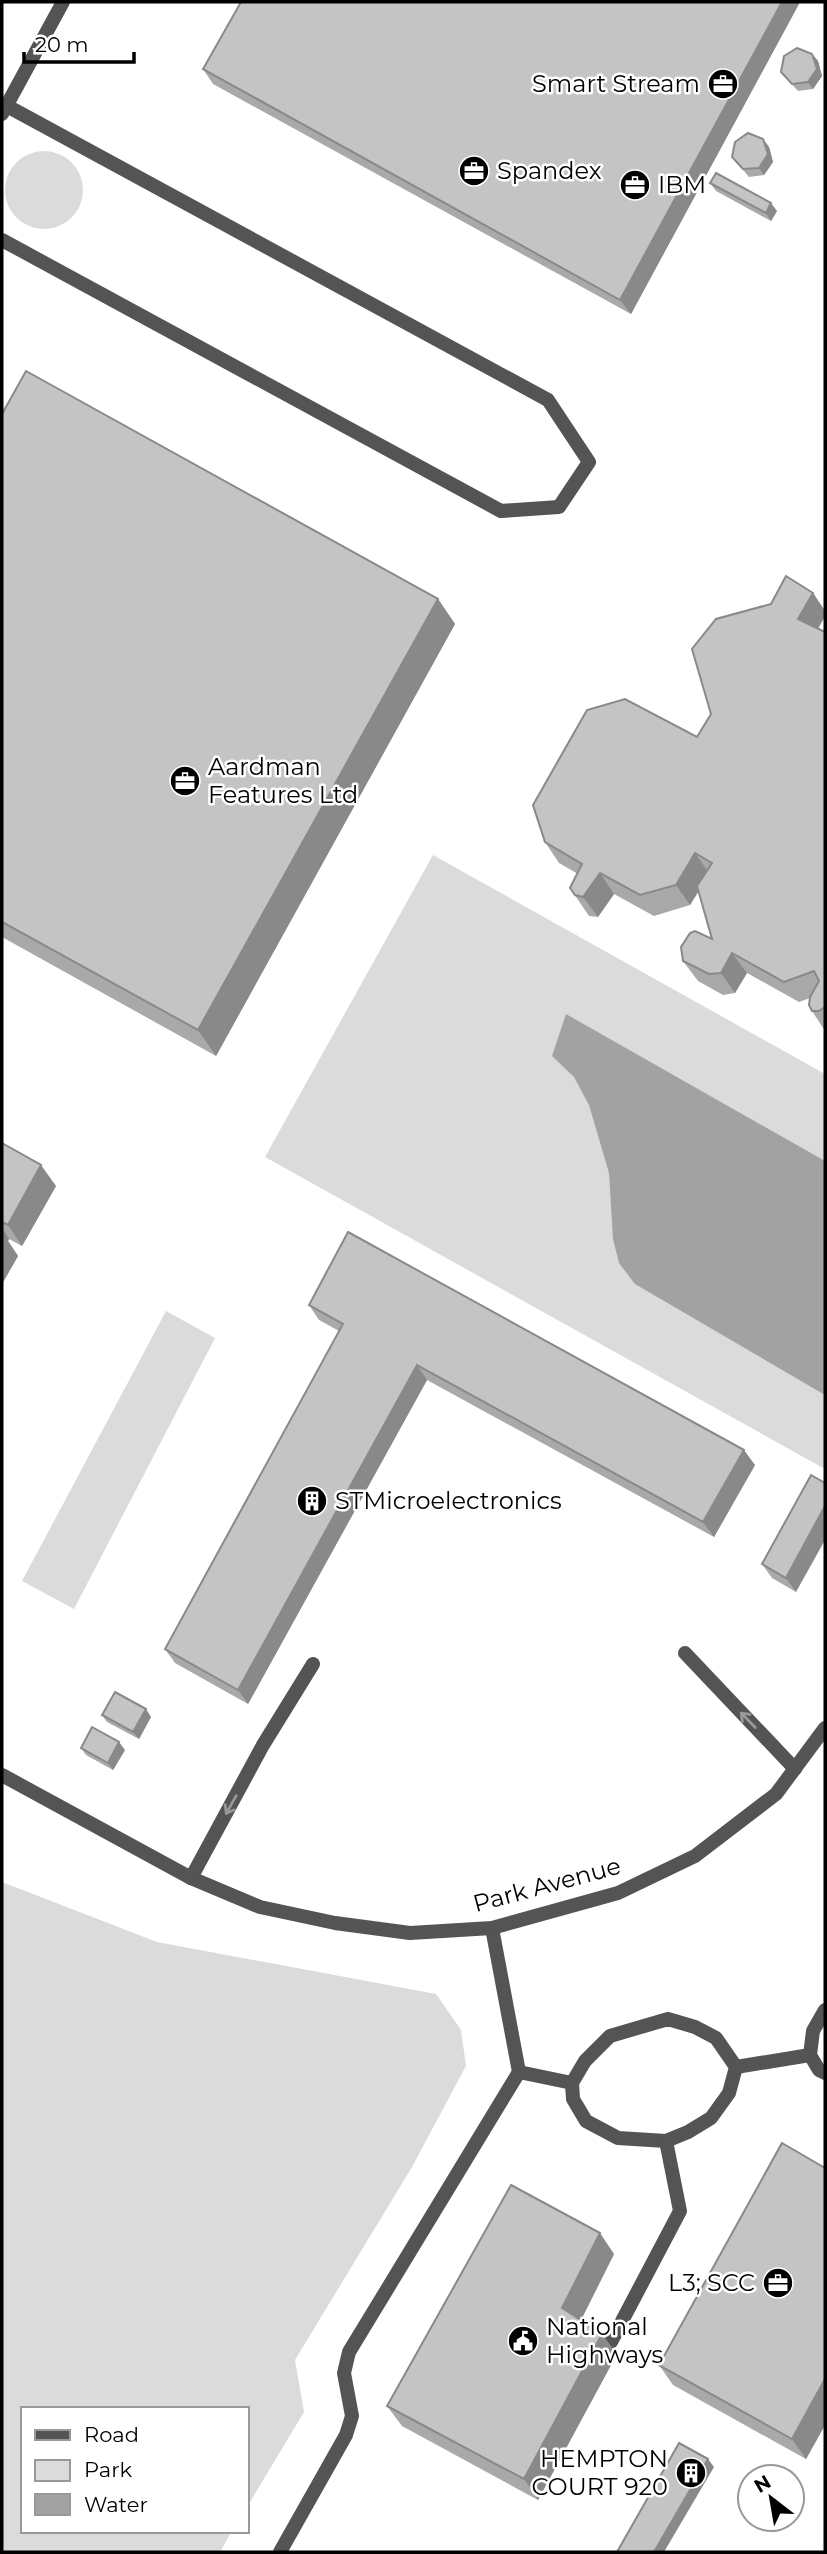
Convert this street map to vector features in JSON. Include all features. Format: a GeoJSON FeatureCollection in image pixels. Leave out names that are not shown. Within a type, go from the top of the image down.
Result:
{"type":"FeatureCollection","features":[{"type":"Feature","properties":{"kind":"street"},"geometry":{"type":"LineString","coordinates":[[2,240],[502,511],[559,507],[589,462],[548,400],[4,110],[63,2]]}},
{"type":"Feature","properties":{"kind":"street"},"geometry":{"type":"LineString","coordinates":[[685,1653],[795,1769]]}},
{"type":"Feature","properties":{"kind":"street"},"geometry":{"type":"LineString","coordinates":[[191,1878],[263,1745],[313,1664]]}},
{"type":"Feature","properties":{"kind":"street","name":"Park Avenue"},"geometry":{"type":"LineString","coordinates":[[2,1775],[191,1878],[260,1907],[335,1923],[410,1933],[492,1928],[618,1893],[695,1856],[776,1794],[825,1728]]}},
{"type":"Feature","properties":{"kind":"street"},"geometry":{"type":"LineString","coordinates":[[280,2552],[346,2435],[352,2416],[344,2373],[349,2352],[519,2071],[492,1928]]}},
{"type":"Feature","properties":{"kind":"street"},"geometry":{"type":"LineString","coordinates":[[825,2010],[813,2031],[810,2055],[819,2070],[825,2073]]}},
{"type":"Feature","properties":{"kind":"street"},"geometry":{"type":"LineString","coordinates":[[668,2019],[695,2027],[716,2038],[736,2067],[729,2092],[711,2118],[666,2141],[618,2138],[586,2121],[573,2099],[572,2083],[585,2061],[610,2036],[668,2019]]}},
{"type":"Feature","properties":{"kind":"street"},"geometry":{"type":"LineString","coordinates":[[736,2067],[810,2055]]}},
{"type":"Feature","properties":{"kind":"street"},"geometry":{"type":"LineString","coordinates":[[519,2071],[572,2083]]}},
{"type":"Feature","properties":{"kind":"street"},"geometry":{"type":"LineString","coordinates":[[611,2342],[680,2211],[666,2141]]}},
{"type":"Feature","properties":{"kind":"green space"},"geometry":{"type":"Polygon","coordinates":[[[44,151],[59,154],[72,162],[80,175],[83,190],[80,205],[72,218],[59,226],[44,229],[29,226],[16,218],[8,205],[5,190],[8,175],[16,162],[29,154],[44,151]]]}},
{"type":"Feature","properties":{"kind":"green space"},"geometry":{"type":"Polygon","coordinates":[[[433,855],[825,1074],[825,1469],[265,1157],[433,855]]]}},
{"type":"Feature","properties":{"kind":"green space"},"geometry":{"type":"Polygon","coordinates":[[[166,1311],[215,1338],[74,1609],[22,1581],[166,1311]]]}},
{"type":"Feature","properties":{"kind":"green space"},"geometry":{"type":"Polygon","coordinates":[[[2,1882],[157,1942],[436,1994],[461,2030],[466,2066],[412,2167],[295,2360],[304,2412],[248,2505],[248,2407],[21,2407],[21,2533],[231,2533],[220,2552],[2,2552],[2,1882]]]}},
{"type":"Feature","properties":{"kind":"water"},"geometry":{"type":"Polygon","coordinates":[[[566,1014],[825,1161],[825,1395],[635,1284],[619,1263],[613,1239],[609,1173],[589,1105],[574,1077],[552,1056],[566,1014]]]}},
{"type":"Feature","properties":{"kind":"building","name":"Spandex"},"geometry":{"type":"Polygon","coordinates":[[[241,2],[782,2],[620,300],[203,69],[241,2]]]}},
{"type":"Feature","properties":{"kind":"building"},"geometry":{"type":"Polygon","coordinates":[[[797,48],[812,54],[817,69],[808,82],[792,84],[781,72],[784,56],[797,48]]]}},
{"type":"Feature","properties":{"kind":"building"},"geometry":{"type":"Polygon","coordinates":[[[748,133],[763,139],[768,154],[759,168],[743,169],[732,157],[735,142],[748,133]]]}},
{"type":"Feature","properties":{"kind":"building"},"geometry":{"type":"Polygon","coordinates":[[[716,173],[771,203],[766,213],[710,183],[716,173]]]}},
{"type":"Feature","properties":{"kind":"building","name":"Aardman Features Ltd"},"geometry":{"type":"Polygon","coordinates":[[[26,371],[438,599],[198,1030],[2,922],[2,414],[26,371]]]}},
{"type":"Feature","properties":{"kind":"building"},"geometry":{"type":"Polygon","coordinates":[[[786,576],[813,593],[798,619],[825,632],[825,1007],[819,1011],[812,1011],[809,1005],[810,997],[819,981],[814,971],[784,982],[732,953],[721,973],[709,974],[683,961],[681,947],[690,933],[695,931],[712,939],[697,886],[712,863],[695,853],[676,885],[640,895],[600,873],[583,897],[575,895],[570,888],[582,864],[545,842],[533,805],[587,710],[625,699],[697,737],[711,714],[692,649],[716,619],[771,604],[786,576]]]}},
{"type":"Feature","properties":{"kind":"building"},"geometry":{"type":"Polygon","coordinates":[[[2,1143],[41,1165],[8,1225],[2,1222],[2,1143]]]}},
{"type":"Feature","properties":{"kind":"building","name":"STMicroelectronics"},"geometry":{"type":"Polygon","coordinates":[[[348,1232],[744,1450],[703,1522],[417,1365],[238,1690],[165,1649],[343,1324],[309,1305],[348,1232]]]}},
{"type":"Feature","properties":{"kind":"building"},"geometry":{"type":"Polygon","coordinates":[[[811,1475],[825,1483],[825,1506],[786,1578],[762,1564],[811,1475]]]}},
{"type":"Feature","properties":{"kind":"building"},"geometry":{"type":"Polygon","coordinates":[[[115,1692],[146,1709],[133,1732],[102,1715],[115,1692]]]}},
{"type":"Feature","properties":{"kind":"building"},"geometry":{"type":"Polygon","coordinates":[[[92,1727],[119,1742],[108,1763],[81,1748],[92,1727]]]}},
{"type":"Feature","properties":{"kind":"building","name":"L3; SCC"},"geometry":{"type":"Polygon","coordinates":[[[782,2143],[825,2168],[825,2379],[792,2439],[659,2365],[782,2143]]]}},
{"type":"Feature","properties":{"kind":"building","name":"National Highways"},"geometry":{"type":"Polygon","coordinates":[[[511,2185],[600,2233],[562,2308],[602,2334],[524,2479],[387,2406],[511,2185]]]}},
{"type":"Feature","properties":{"kind":"building"},"geometry":{"type":"Polygon","coordinates":[[[679,2443],[708,2459],[654,2552],[617,2552],[679,2443]]]}},
{"type":"Feature","properties":{"kind":"place","name":"Smart Stream"},"geometry":{"type":"Point","coordinates":[723,84]}},
{"type":"Feature","properties":{"kind":"place","name":"Spandex"},"geometry":{"type":"Point","coordinates":[474,171]}},
{"type":"Feature","properties":{"kind":"place","name":"IBM"},"geometry":{"type":"Point","coordinates":[635,185]}},
{"type":"Feature","properties":{"kind":"place","name":"Aardman Features Ltd"},"geometry":{"type":"Point","coordinates":[185,781]}},
{"type":"Feature","properties":{"kind":"place","name":"STMicroelectronics"},"geometry":{"type":"Point","coordinates":[312,1501]}},
{"type":"Feature","properties":{"kind":"place","name":"L3; SCC"},"geometry":{"type":"Point","coordinates":[778,2283]}},
{"type":"Feature","properties":{"kind":"place","name":"National Highways"},"geometry":{"type":"Point","coordinates":[523,2341]}},
{"type":"Feature","properties":{"kind":"place","name":"HEMPTON COURT 920"},"geometry":{"type":"Point","coordinates":[691,2473]}}]}
